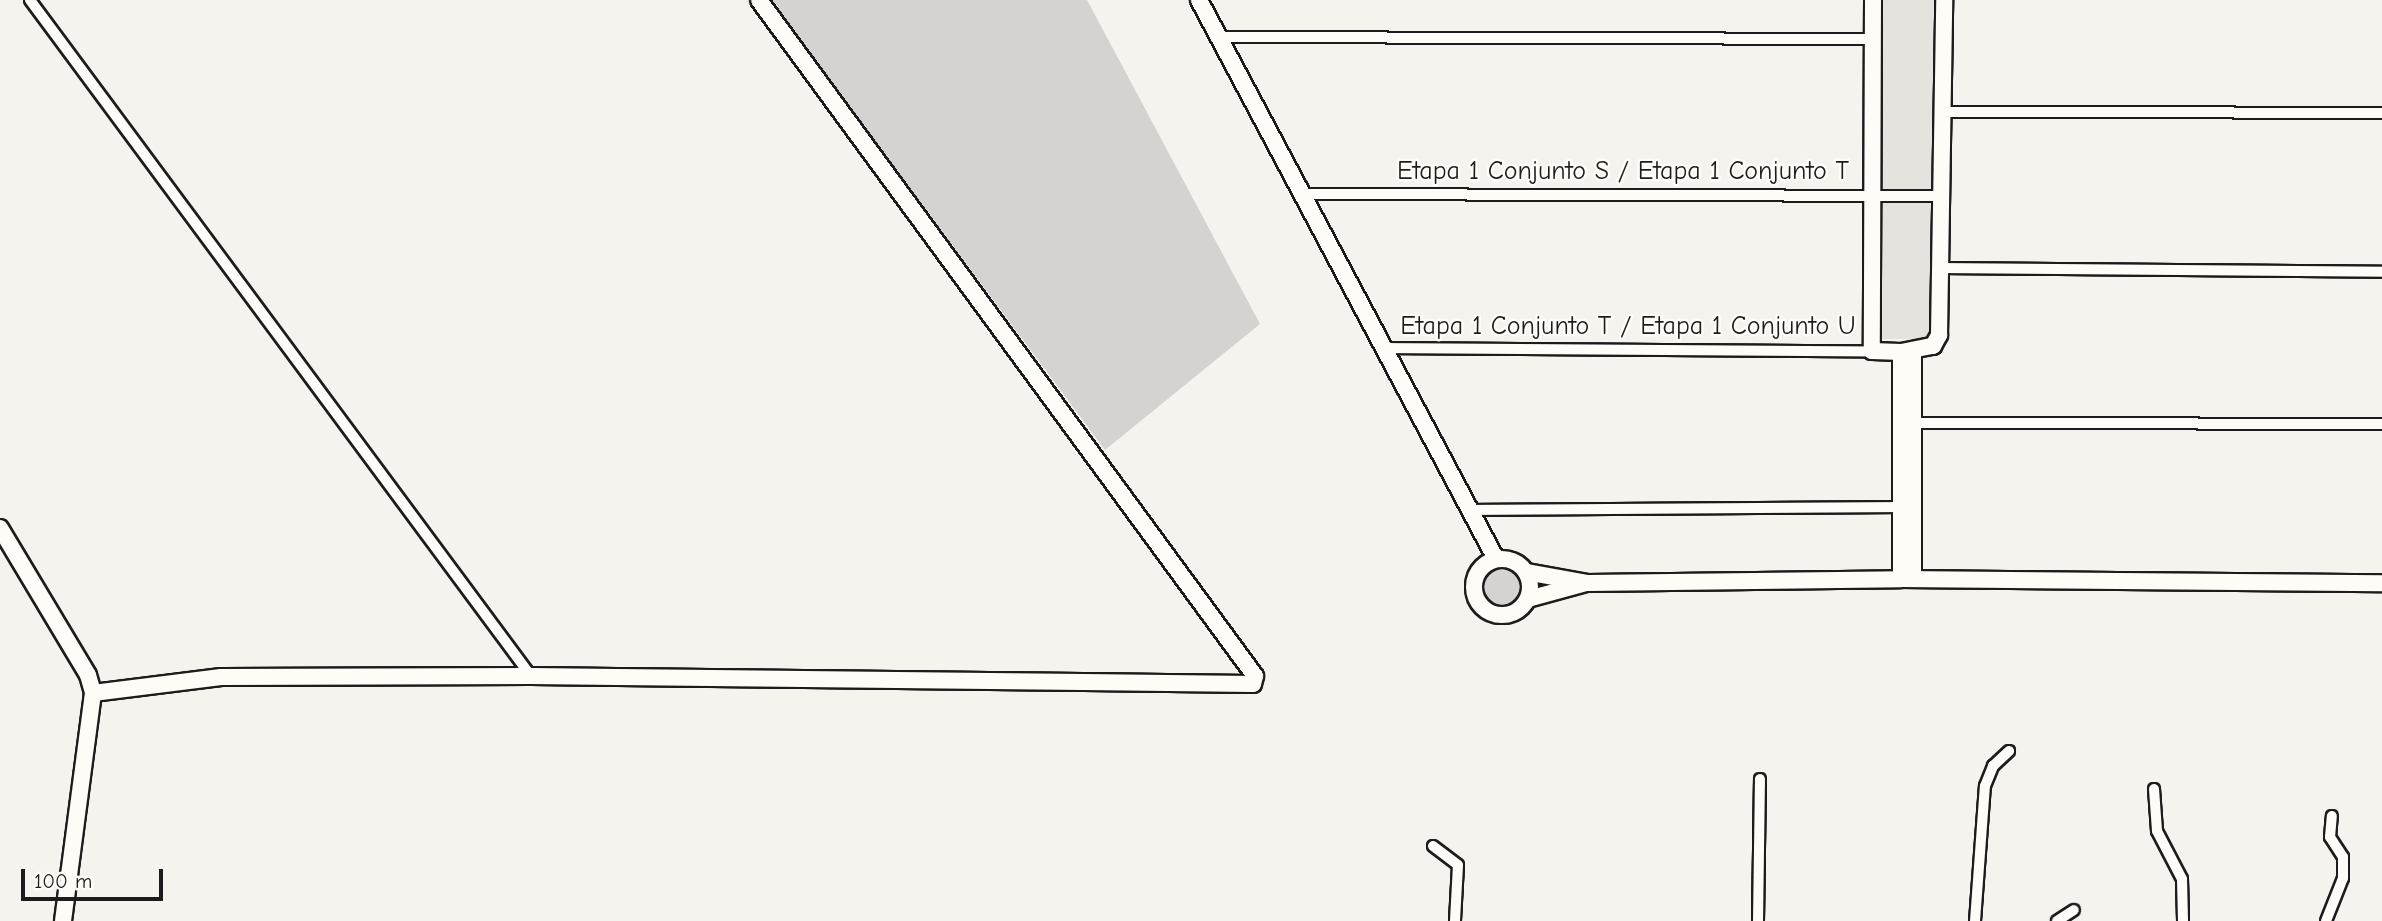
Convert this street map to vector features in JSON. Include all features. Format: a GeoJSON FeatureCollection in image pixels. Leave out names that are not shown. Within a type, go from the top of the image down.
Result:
{"type":"FeatureCollection","features":[{"type":"Feature","properties":{"kind":"street"},"geometry":{"type":"LineString","coordinates":[[30,0],[531,676]]}},
{"type":"Feature","properties":{"kind":"street"},"geometry":{"type":"LineString","coordinates":[[93,693],[221,677],[531,676],[1255,682],[1030,365],[759,0]]}},
{"type":"Feature","properties":{"kind":"street"},"geometry":{"type":"LineString","coordinates":[[1199,0],[1496,559]]}},
{"type":"Feature","properties":{"kind":"street"},"geometry":{"type":"LineString","coordinates":[[1873,0],[1872,351],[1907,352],[1933,346],[1939,338],[1943,268],[1944,0]]}},
{"type":"Feature","properties":{"kind":"street"},"geometry":{"type":"LineString","coordinates":[[1218,37],[1873,39]]}},
{"type":"Feature","properties":{"kind":"street"},"geometry":{"type":"LineString","coordinates":[[1944,112],[2382,113]]}},
{"type":"Feature","properties":{"kind":"street","name":"Etapa 1 Conjunto S / Etapa 1 Conjunto T"},"geometry":{"type":"LineString","coordinates":[[1303,194],[1943,196]]}},
{"type":"Feature","properties":{"kind":"street"},"geometry":{"type":"LineString","coordinates":[[1943,268],[2382,272]]}},
{"type":"Feature","properties":{"kind":"street","name":"Etapa 1 Conjunto T / Etapa 1 Conjunto U"},"geometry":{"type":"LineString","coordinates":[[1384,348],[1872,351]]}},
{"type":"Feature","properties":{"kind":"street"},"geometry":{"type":"LineString","coordinates":[[1907,352],[1907,579]]}},
{"type":"Feature","properties":{"kind":"street"},"geometry":{"type":"LineString","coordinates":[[1907,423],[2382,424]]}},
{"type":"Feature","properties":{"kind":"street"},"geometry":{"type":"LineString","coordinates":[[1907,423],[1900,507],[1907,579]]}},
{"type":"Feature","properties":{"kind":"street"},"geometry":{"type":"LineString","coordinates":[[1469,510],[1900,507]]}},
{"type":"Feature","properties":{"kind":"street"},"geometry":{"type":"LineString","coordinates":[[0,528],[88,675],[93,693],[63,921]]}},
{"type":"Feature","properties":{"kind":"street"},"geometry":{"type":"LineString","coordinates":[[1588,583],[1528,599],[1507,615],[1483,608],[1474,584],[1481,568],[1496,559],[1513,561],[1525,572],[1588,583],[1907,579],[2382,583]]}},
{"type":"Feature","properties":{"kind":"street"},"geometry":{"type":"LineString","coordinates":[[1525,572],[1528,599]]}},
{"type":"Feature","properties":{"kind":"street"},"geometry":{"type":"LineString","coordinates":[[1975,921],[1984,786],[1993,766],[2009,751]]}},
{"type":"Feature","properties":{"kind":"street"},"geometry":{"type":"LineString","coordinates":[[1758,921],[1760,779]]}},
{"type":"Feature","properties":{"kind":"street"},"geometry":{"type":"LineString","coordinates":[[2154,789],[2157,831],[2182,879],[2183,921]]}},
{"type":"Feature","properties":{"kind":"street"},"geometry":{"type":"LineString","coordinates":[[2326,921],[2343,878],[2343,857],[2330,837],[2332,816]]}},
{"type":"Feature","properties":{"kind":"street"},"geometry":{"type":"LineString","coordinates":[[1433,846],[1458,865],[1455,921]]}},
{"type":"Feature","properties":{"kind":"street"},"geometry":{"type":"LineString","coordinates":[[2057,921],[2074,910]]}},
{"type":"Feature","properties":{"kind":"shaded area"},"geometry":{"type":"Polygon","coordinates":[[[770,0],[1087,0],[1260,324],[1105,450],[770,0]]]}},
{"type":"Feature","properties":{"kind":"shaded area"},"geometry":{"type":"Polygon","coordinates":[[[1883,0],[1938,0],[1932,339],[1880,339],[1883,0]]]}},
{"type":"Feature","properties":{"kind":"shaded area"},"geometry":{"type":"Polygon","coordinates":[[[1502,565],[1511,566],[1518,571],[1523,578],[1523,596],[1518,603],[1511,608],[1502,609],[1493,608],[1486,603],[1481,596],[1480,587],[1481,578],[1486,571],[1493,566],[1502,565]]]}}]}
